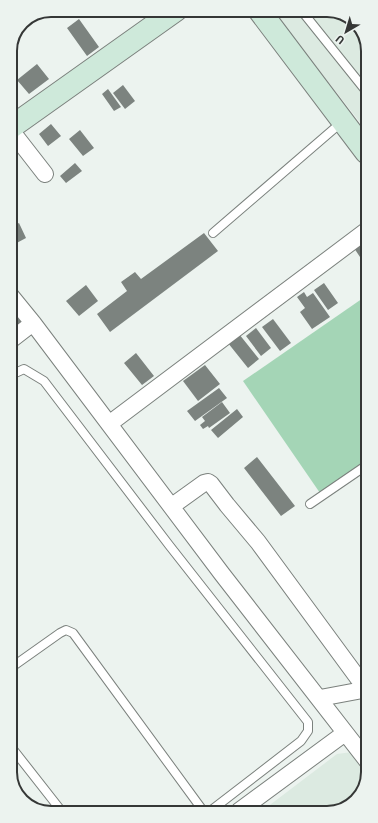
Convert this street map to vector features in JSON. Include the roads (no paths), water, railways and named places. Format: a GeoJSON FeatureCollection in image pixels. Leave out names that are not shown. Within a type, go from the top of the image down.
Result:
{"type":"FeatureCollection","features":[{"type":"Feature","properties":{"kind":"street"},"geometry":{"type":"LineString","coordinates":[[17,124],[166,17]]}},
{"type":"Feature","properties":{"kind":"street"},"geometry":{"type":"LineString","coordinates":[[264,17],[361,145]]}},
{"type":"Feature","properties":{"kind":"street"},"geometry":{"type":"LineString","coordinates":[[17,138],[45,174]]}},
{"type":"Feature","properties":{"kind":"street"},"geometry":{"type":"LineString","coordinates":[[109,424],[361,235]]}},
{"type":"Feature","properties":{"kind":"street"},"geometry":{"type":"LineString","coordinates":[[17,303],[172,506],[222,574],[320,698],[361,753]]}},
{"type":"Feature","properties":{"kind":"street"},"geometry":{"type":"LineString","coordinates":[[17,335],[33,323]]}},
{"type":"Feature","properties":{"kind":"street"},"geometry":{"type":"LineString","coordinates":[[172,506],[204,483],[208,482],[211,484],[258,542],[361,681]]}},
{"type":"Feature","properties":{"kind":"street"},"geometry":{"type":"LineString","coordinates":[[320,698],[361,690]]}},
{"type":"Feature","properties":{"kind":"street"},"geometry":{"type":"LineString","coordinates":[[247,806],[345,733]]}},
{"type":"Feature","properties":{"kind":"lane"},"geometry":{"type":"LineString","coordinates":[[307,17],[361,86]]}},
{"type":"Feature","properties":{"kind":"lane"},"geometry":{"type":"LineString","coordinates":[[214,233],[343,121]]}},
{"type":"Feature","properties":{"kind":"lane"},"geometry":{"type":"LineString","coordinates":[[17,373],[24,370],[44,380],[169,545],[308,722],[308,731],[301,741],[217,806]]}},
{"type":"Feature","properties":{"kind":"lane"},"geometry":{"type":"LineString","coordinates":[[310,504],[361,469]]}},
{"type":"Feature","properties":{"kind":"lane"},"geometry":{"type":"LineString","coordinates":[[17,663],[60,633],[66,630],[73,633],[200,806]]}},
{"type":"Feature","properties":{"kind":"lane"},"geometry":{"type":"LineString","coordinates":[[17,754],[58,806]]}}]}
